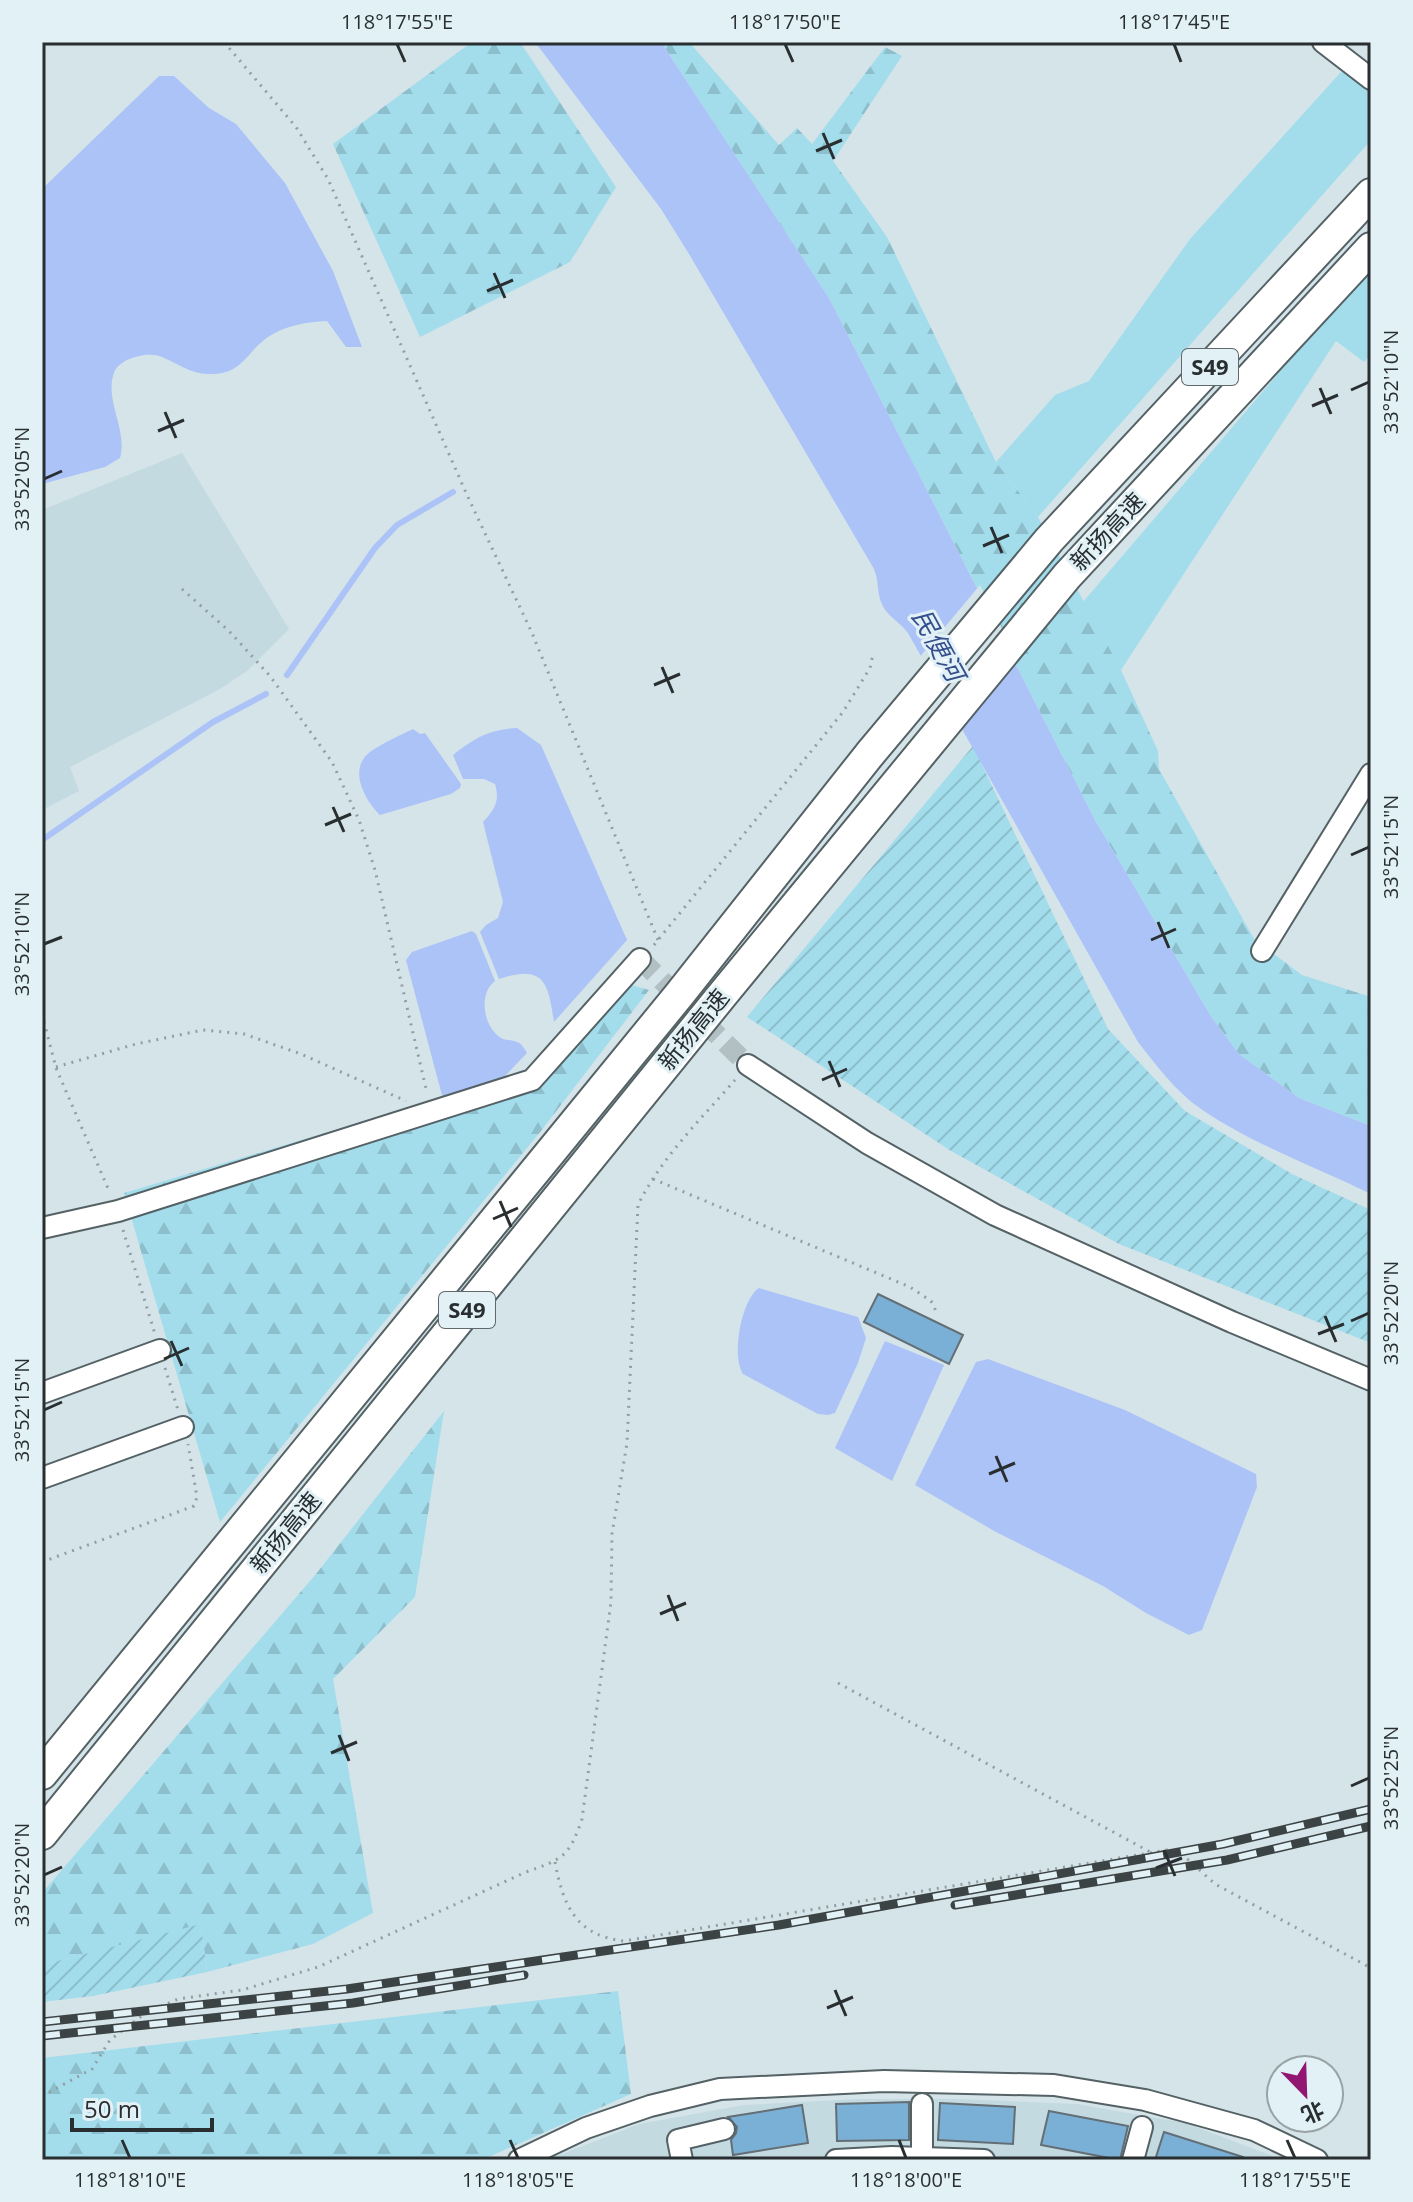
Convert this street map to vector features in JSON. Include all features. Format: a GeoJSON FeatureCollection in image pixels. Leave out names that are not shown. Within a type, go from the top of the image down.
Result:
{"type":"FeatureCollection","features":[{"type":"Feature","properties":{"kind":"highway","name":"新扬高速"},"geometry":{"type":"LineString","coordinates":[[42,1774],[669,1008],[869,755],[1049,540],[1371,194]]}},
{"type":"Feature","properties":{"kind":"highway","name":"新扬高速"},"geometry":{"type":"LineString","coordinates":[[42,1834],[892,786],[1067,576],[1371,248]]}},
{"type":"Feature","properties":{"kind":"street"},"geometry":{"type":"LineString","coordinates":[[1323,42],[1371,79]]}},
{"type":"Feature","properties":{"kind":"street"},"geometry":{"type":"LineString","coordinates":[[1262,951],[1371,774]]}},
{"type":"Feature","properties":{"kind":"street"},"geometry":{"type":"LineString","coordinates":[[42,1228],[118,1211],[532,1080],[640,959]]}},
{"type":"Feature","properties":{"kind":"street"},"geometry":{"type":"LineString","coordinates":[[748,1065],[867,1143],[995,1215],[1232,1322],[1371,1380]]}},
{"type":"Feature","properties":{"kind":"street"},"geometry":{"type":"LineString","coordinates":[[42,1393],[160,1350]]}},
{"type":"Feature","properties":{"kind":"street"},"geometry":{"type":"LineString","coordinates":[[42,1478],[183,1427]]}},
{"type":"Feature","properties":{"kind":"street"},"geometry":{"type":"LineString","coordinates":[[519,2160],[586,2128],[650,2106],[720,2089],[884,2081],[1054,2085],[1145,2100],[1254,2130],[1317,2160]]}},
{"type":"Feature","properties":{"kind":"street"},"geometry":{"type":"LineString","coordinates":[[918,2158],[922,2104]]}},
{"type":"Feature","properties":{"kind":"street"},"geometry":{"type":"LineString","coordinates":[[1133,2160],[1142,2127]]}},
{"type":"Feature","properties":{"kind":"street"},"geometry":{"type":"LineString","coordinates":[[682,2160],[678,2140],[724,2129]]}},
{"type":"Feature","properties":{"kind":"street"},"geometry":{"type":"LineString","coordinates":[[836,2160],[984,2160]]}},
{"type":"Feature","properties":{"kind":"path"},"geometry":{"type":"LineString","coordinates":[[224,42],[296,127],[328,179],[467,495],[532,633],[658,940]]}},
{"type":"Feature","properties":{"kind":"path"},"geometry":{"type":"LineString","coordinates":[[182,589],[229,631],[270,676],[332,762],[359,820],[375,870],[432,1112]]}},
{"type":"Feature","properties":{"kind":"path"},"geometry":{"type":"LineString","coordinates":[[640,959],[843,712],[870,668],[873,654]]}},
{"type":"Feature","properties":{"kind":"path"},"geometry":{"type":"LineString","coordinates":[[42,1014],[56,1068],[118,1211],[183,1427],[197,1497],[194,1506],[42,1562]]}},
{"type":"Feature","properties":{"kind":"path"},"geometry":{"type":"LineString","coordinates":[[56,1068],[136,1044],[203,1030],[244,1034],[301,1054],[432,1112]]}},
{"type":"Feature","properties":{"kind":"path"},"geometry":{"type":"LineString","coordinates":[[42,2096],[92,2069],[110,2040],[144,2014],[178,1999],[242,1990],[318,1967],[526,1872],[555,1862],[573,1847],[584,1804],[611,1602],[612,1534],[627,1443],[638,1205],[653,1179],[748,1065]]}},
{"type":"Feature","properties":{"kind":"path"},"geometry":{"type":"LineString","coordinates":[[653,1179],[910,1287],[931,1301],[938,1315]]}},
{"type":"Feature","properties":{"kind":"path"},"geometry":{"type":"LineString","coordinates":[[838,1683],[1152,1853]]}},
{"type":"Feature","properties":{"kind":"path"},"geometry":{"type":"LineString","coordinates":[[555,1862],[561,1893],[573,1916],[589,1931],[606,1939],[624,1941],[1167,1850],[1183,1855],[1215,1884],[1371,1968]]}},
{"type":"Feature","properties":{"kind":"shaded area"},"geometry":{"type":"Polygon","coordinates":[[[182,453],[289,629],[247,671],[220,689],[70,767],[79,791],[42,810],[42,510],[182,453]]]}},
{"type":"Feature","properties":{"kind":"shaded area"},"geometry":{"type":"Polygon","coordinates":[[[860,2099],[1077,2104],[1185,2123],[1283,2160],[547,2160],[639,2124],[744,2105],[860,2099]]]}},
{"type":"Feature","properties":{"kind":"green space"},"geometry":{"type":"Polygon","coordinates":[[[472,42],[520,42],[616,187],[570,262],[420,337],[333,144],[472,42]]]}},
{"type":"Feature","properties":{"kind":"green space"},"geometry":{"type":"Polygon","coordinates":[[[661,42],[689,42],[779,145],[797,128],[812,144],[885,47],[902,56],[833,161],[887,237],[996,462],[1038,517],[1121,670],[1158,751],[1159,769],[1254,939],[1302,975],[1371,997],[1371,1126],[1299,1098],[1239,1054],[1212,1018],[1095,820],[829,298],[661,42]]]}},
{"type":"Feature","properties":{"kind":"green space"},"geometry":{"type":"Polygon","coordinates":[[[1349,70],[1371,89],[1371,140],[1038,517],[996,462],[1055,395],[1089,381],[1190,239],[1340,73],[1349,70]]]}},
{"type":"Feature","properties":{"kind":"green space"},"geometry":{"type":"Polygon","coordinates":[[[1371,265],[1371,354],[1364,362],[1336,341],[1121,670],[1083,602],[1371,265]]]}},
{"type":"Feature","properties":{"kind":"green space"},"geometry":{"type":"Polygon","coordinates":[[[973,746],[1108,1029],[1185,1111],[1292,1174],[1371,1210],[1371,1343],[1119,1244],[951,1151],[747,1017],[973,746]]]}},
{"type":"Feature","properties":{"kind":"green space"},"geometry":{"type":"Polygon","coordinates":[[[628,984],[649,990],[541,1131],[220,1522],[124,1193],[422,1104],[431,1123],[535,1091],[628,984]]]}},
{"type":"Feature","properties":{"kind":"green space"},"geometry":{"type":"Polygon","coordinates":[[[444,1411],[415,1597],[333,1679],[373,1913],[313,1944],[207,1972],[201,1925],[42,1965],[42,1893],[316,1574],[444,1411]]]}},
{"type":"Feature","properties":{"kind":"green space"},"geometry":{"type":"Polygon","coordinates":[[[201,1924],[207,1972],[93,1996],[42,2002],[42,1965],[201,1924]]]}},
{"type":"Feature","properties":{"kind":"green space"},"geometry":{"type":"Polygon","coordinates":[[[618,1991],[631,2094],[482,2160],[42,2160],[42,2058],[618,1991]]]}},
{"type":"Feature","properties":{"kind":"water","name":"民便河"},"geometry":{"type":"Polygon","coordinates":[[[535,42],[661,42],[829,298],[1095,820],[1212,1018],[1239,1054],[1299,1098],[1371,1126],[1371,1194],[1262,1144],[1201,1109],[1159,1069],[1138,1042],[908,633],[883,607],[874,569],[689,254],[661,209],[535,42]]]}},
{"type":"Feature","properties":{"kind":"water"},"geometry":{"type":"Polygon","coordinates":[[[159,76],[174,76],[209,108],[236,124],[285,183],[333,271],[362,347],[346,347],[327,321],[297,325],[275,333],[236,367],[220,373],[196,372],[156,355],[142,355],[128,360],[117,368],[112,383],[121,437],[120,458],[105,467],[42,484],[42,189],[159,76]]]}},
{"type":"Feature","properties":{"kind":"water"},"geometry":{"type":"Polygon","coordinates":[[[517,728],[541,745],[627,940],[554,1022],[549,996],[541,980],[535,975],[526,974],[499,979],[480,932],[498,918],[503,902],[483,822],[491,813],[497,795],[495,784],[484,779],[463,779],[453,755],[483,736],[517,728]]]}},
{"type":"Feature","properties":{"kind":"water"},"geometry":{"type":"Polygon","coordinates":[[[413,729],[420,734],[425,733],[461,784],[460,788],[451,794],[380,815],[362,788],[360,765],[373,750],[413,729]]]}},
{"type":"Feature","properties":{"kind":"water"},"geometry":{"type":"Polygon","coordinates":[[[472,931],[495,981],[485,999],[491,1028],[500,1037],[519,1043],[527,1053],[501,1080],[443,1099],[406,960],[412,952],[472,931]]]}},
{"type":"Feature","properties":{"kind":"water"},"geometry":{"type":"Polygon","coordinates":[[[759,1288],[858,1317],[866,1338],[835,1413],[818,1414],[743,1374],[738,1355],[740,1329],[747,1304],[759,1288]]]}},
{"type":"Feature","properties":{"kind":"water"},"geometry":{"type":"Polygon","coordinates":[[[885,1341],[944,1365],[892,1481],[835,1448],[885,1341]]]}},
{"type":"Feature","properties":{"kind":"water"},"geometry":{"type":"Polygon","coordinates":[[[988,1359],[1125,1410],[1256,1474],[1257,1487],[1202,1630],[1189,1635],[915,1485],[976,1362],[988,1359]]]}},
{"type":"Feature","properties":{"kind":"pier"},"geometry":{"type":"Polygon","coordinates":[[[980,585],[1018,660],[958,731],[918,659],[980,585]]]}},
{"type":"Feature","properties":{"kind":"building"},"geometry":{"type":"Polygon","coordinates":[[[878,1294],[963,1335],[949,1364],[864,1322],[878,1294]]]}},
{"type":"Feature","properties":{"kind":"building"},"geometry":{"type":"Polygon","coordinates":[[[909,2102],[909,2140],[837,2141],[836,2104],[909,2102]]]}},
{"type":"Feature","properties":{"kind":"building"},"geometry":{"type":"Polygon","coordinates":[[[940,2103],[1015,2107],[1013,2144],[938,2140],[940,2103]]]}},
{"type":"Feature","properties":{"kind":"building"},"geometry":{"type":"Polygon","coordinates":[[[802,2105],[808,2143],[733,2155],[731,2140],[737,2127],[728,2117],[802,2105]]]}},
{"type":"Feature","properties":{"kind":"building"},"geometry":{"type":"Polygon","coordinates":[[[1049,2111],[1128,2126],[1120,2160],[1041,2145],[1049,2111]]]}},
{"type":"Feature","properties":{"kind":"building"},"geometry":{"type":"Polygon","coordinates":[[[1164,2132],[1243,2157],[1243,2160],[1155,2160],[1164,2132]]]}},
{"type":"Feature","properties":{"kind":"waterway"},"geometry":{"type":"LineString","coordinates":[[287,675],[375,548],[397,525],[453,492]]}},
{"type":"Feature","properties":{"kind":"waterway"},"geometry":{"type":"LineString","coordinates":[[42,840],[213,722],[266,694]]}},
{"type":"Feature","properties":{"kind":"tunnel"},"geometry":{"type":"LineString","coordinates":[[640,959],[748,1065]]}},
{"type":"Feature","properties":{"kind":"railway"},"geometry":{"type":"LineString","coordinates":[[42,2022],[347,1989],[779,1925],[1223,1844],[1371,1809]]}},
{"type":"Feature","properties":{"kind":"railway"},"geometry":{"type":"LineString","coordinates":[[955,1905],[1227,1860],[1371,1826]]}},
{"type":"Feature","properties":{"kind":"railway"},"geometry":{"type":"LineString","coordinates":[[42,2036],[353,2003],[524,1975]]}}]}
